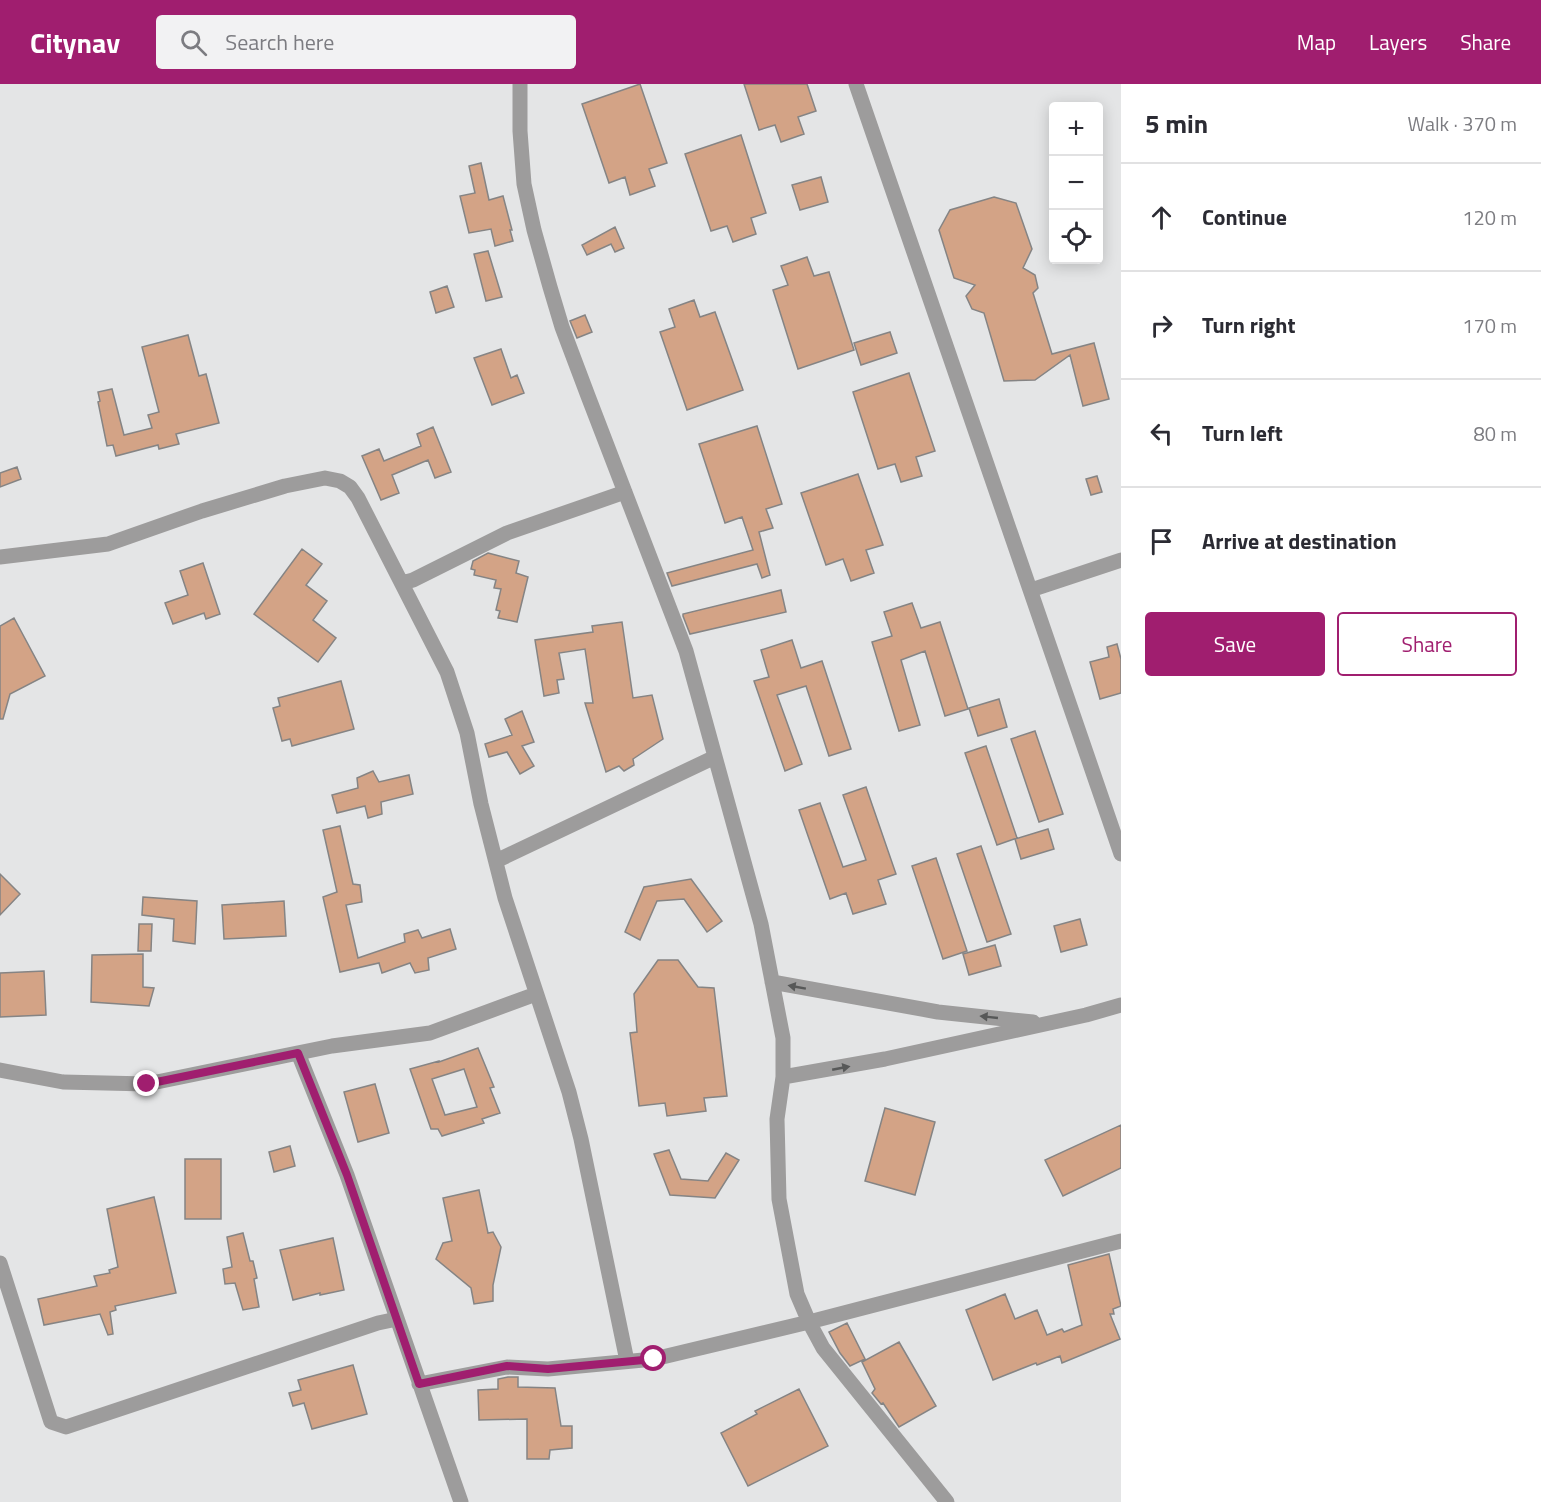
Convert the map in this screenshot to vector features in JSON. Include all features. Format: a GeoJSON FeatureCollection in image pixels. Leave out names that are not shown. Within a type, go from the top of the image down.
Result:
{"type":"FeatureCollection","features":[{"type":"Feature","properties":{"kind":"street"},"geometry":{"type":"LineString","coordinates":[[520,84],[524,184],[534,230],[562,327],[686,651],[761,924],[783,1038],[783,1077],[777,1119],[779,1199],[797,1294],[824,1348],[947,1502]]}},
{"type":"Feature","properties":{"kind":"street"},"geometry":{"type":"LineString","coordinates":[[856,84],[1121,854]]}},
{"type":"Feature","properties":{"kind":"street"},"geometry":{"type":"LineString","coordinates":[[0,557],[108,544],[202,511],[285,486],[325,478],[340,481],[350,487],[358,498],[447,672],[467,733],[481,804],[496,861],[536,994],[572,1101],[627,1361]]}},
{"type":"Feature","properties":{"kind":"street"},"geometry":{"type":"LineString","coordinates":[[402,583],[413,580],[507,533],[625,492]]}},
{"type":"Feature","properties":{"kind":"street"},"geometry":{"type":"LineString","coordinates":[[1030,590],[1121,560]]}},
{"type":"Feature","properties":{"kind":"street"},"geometry":{"type":"LineString","coordinates":[[496,861],[714,757]]}},
{"type":"Feature","properties":{"kind":"street"},"geometry":{"type":"LineString","coordinates":[[772,982],[938,1012],[1047,1023]]}},
{"type":"Feature","properties":{"kind":"street"},"geometry":{"type":"LineString","coordinates":[[0,1070],[63,1082],[147,1084],[298,1053],[430,1033],[536,994]]}},
{"type":"Feature","properties":{"kind":"street"},"geometry":{"type":"LineString","coordinates":[[783,1077],[885,1059],[1121,1005]]}},
{"type":"Feature","properties":{"kind":"street"},"geometry":{"type":"LineString","coordinates":[[298,1053],[347,1175],[461,1502]]}},
{"type":"Feature","properties":{"kind":"street"},"geometry":{"type":"LineString","coordinates":[[419,1384],[507,1366],[548,1369],[654,1359],[809,1322],[1121,1241]]}},
{"type":"Feature","properties":{"kind":"street"},"geometry":{"type":"LineString","coordinates":[[0,1263],[51,1422],[66,1427],[378,1323],[397,1319]]}},
{"type":"Feature","properties":{"kind":"building"},"geometry":{"type":"Polygon","coordinates":[[[640,84],[667,163],[649,169],[655,186],[630,195],[625,177],[609,183],[582,104],[640,84]]]}},
{"type":"Feature","properties":{"kind":"building"},"geometry":{"type":"Polygon","coordinates":[[[744,84],[807,84],[816,111],[798,117],[804,134],[781,142],[775,125],[759,130],[744,84]]]}},
{"type":"Feature","properties":{"kind":"building"},"geometry":{"type":"Polygon","coordinates":[[[741,135],[766,213],[751,218],[756,234],[733,242],[727,226],[711,231],[685,154],[741,135]]]}},
{"type":"Feature","properties":{"kind":"building"},"geometry":{"type":"Polygon","coordinates":[[[481,163],[489,200],[503,196],[513,241],[495,246],[491,229],[469,233],[460,196],[475,193],[469,166],[481,163]]]}},
{"type":"Feature","properties":{"kind":"building"},"geometry":{"type":"Polygon","coordinates":[[[821,177],[828,202],[800,210],[792,185],[821,177]]]}},
{"type":"Feature","properties":{"kind":"building"},"geometry":{"type":"Polygon","coordinates":[[[994,197],[1016,203],[1032,249],[1023,268],[1035,275],[1038,288],[1033,293],[1052,354],[1094,343],[1109,399],[1083,406],[1070,355],[1035,380],[1004,381],[984,313],[972,309],[966,296],[975,285],[954,278],[939,230],[950,210],[994,197]]]}},
{"type":"Feature","properties":{"kind":"building"},"geometry":{"type":"Polygon","coordinates":[[[615,227],[624,248],[615,252],[611,244],[587,255],[582,245],[615,227]]]}},
{"type":"Feature","properties":{"kind":"building"},"geometry":{"type":"Polygon","coordinates":[[[488,251],[502,297],[486,301],[474,254],[488,251]]]}},
{"type":"Feature","properties":{"kind":"building"},"geometry":{"type":"Polygon","coordinates":[[[807,257],[814,276],[829,272],[854,350],[798,369],[773,290],[788,285],[781,266],[807,257]]]}},
{"type":"Feature","properties":{"kind":"building"},"geometry":{"type":"Polygon","coordinates":[[[447,286],[454,307],[436,313],[430,292],[447,286]]]}},
{"type":"Feature","properties":{"kind":"building"},"geometry":{"type":"Polygon","coordinates":[[[694,300],[700,317],[715,312],[743,390],[687,410],[660,332],[675,327],[669,309],[694,300]]]}},
{"type":"Feature","properties":{"kind":"building"},"geometry":{"type":"Polygon","coordinates":[[[585,315],[592,332],[577,338],[570,321],[585,315]]]}},
{"type":"Feature","properties":{"kind":"building"},"geometry":{"type":"Polygon","coordinates":[[[890,332],[897,353],[861,365],[854,343],[890,332]]]}},
{"type":"Feature","properties":{"kind":"building"},"geometry":{"type":"Polygon","coordinates":[[[188,335],[199,376],[206,374],[219,423],[176,434],[179,444],[159,449],[158,445],[116,456],[113,445],[107,446],[98,392],[112,389],[124,435],[152,428],[148,415],[159,412],[142,347],[188,335]]]}},
{"type":"Feature","properties":{"kind":"building"},"geometry":{"type":"Polygon","coordinates":[[[501,349],[511,378],[517,375],[524,393],[492,405],[474,358],[501,349]]]}},
{"type":"Feature","properties":{"kind":"building"},"geometry":{"type":"Polygon","coordinates":[[[909,373],[935,451],[916,457],[922,476],[901,482],[895,464],[878,469],[853,392],[909,373]]]}},
{"type":"Feature","properties":{"kind":"building"},"geometry":{"type":"Polygon","coordinates":[[[757,426],[782,504],[766,509],[773,528],[759,532],[770,575],[762,578],[757,564],[672,586],[667,573],[753,550],[742,517],[725,523],[699,444],[757,426]]]}},
{"type":"Feature","properties":{"kind":"building"},"geometry":{"type":"Polygon","coordinates":[[[433,427],[451,472],[435,478],[428,460],[392,475],[399,493],[381,500],[362,456],[379,449],[384,461],[421,446],[417,434],[433,427]]]}},
{"type":"Feature","properties":{"kind":"building"},"geometry":{"type":"Polygon","coordinates":[[[17,467],[21,479],[0,487],[0,473],[17,467]]]}},
{"type":"Feature","properties":{"kind":"building"},"geometry":{"type":"Polygon","coordinates":[[[858,474],[883,545],[866,550],[874,573],[851,581],[843,559],[826,565],[801,493],[858,474]]]}},
{"type":"Feature","properties":{"kind":"building"},"geometry":{"type":"Polygon","coordinates":[[[1097,476],[1102,492],[1091,495],[1086,479],[1097,476]]]}},
{"type":"Feature","properties":{"kind":"building"},"geometry":{"type":"Polygon","coordinates":[[[302,549],[322,564],[306,585],[327,601],[313,620],[336,638],[318,662],[254,614],[302,549]]]}},
{"type":"Feature","properties":{"kind":"building"},"geometry":{"type":"Polygon","coordinates":[[[488,553],[519,561],[516,573],[528,577],[517,622],[498,618],[500,611],[496,610],[501,589],[494,588],[496,580],[474,575],[475,570],[471,569],[473,561],[488,553]]]}},
{"type":"Feature","properties":{"kind":"building"},"geometry":{"type":"Polygon","coordinates":[[[203,563],[220,614],[206,619],[204,613],[173,624],[165,603],[188,595],[180,571],[203,563]]]}},
{"type":"Feature","properties":{"kind":"building"},"geometry":{"type":"Polygon","coordinates":[[[781,590],[786,612],[690,634],[683,616],[683,614],[781,590]]]}},
{"type":"Feature","properties":{"kind":"building"},"geometry":{"type":"Polygon","coordinates":[[[912,603],[921,628],[940,622],[968,709],[945,716],[925,651],[901,660],[920,725],[899,731],[872,642],[892,636],[884,612],[912,603]]]}},
{"type":"Feature","properties":{"kind":"building"},"geometry":{"type":"Polygon","coordinates":[[[14,618],[45,676],[10,694],[3,719],[0,719],[0,626],[14,618]]]}},
{"type":"Feature","properties":{"kind":"building"},"geometry":{"type":"Polygon","coordinates":[[[622,622],[633,698],[652,695],[663,739],[633,759],[634,765],[624,771],[619,766],[606,772],[585,703],[593,703],[585,649],[559,653],[564,679],[557,680],[559,693],[544,696],[535,640],[593,632],[592,626],[622,622]]]}},
{"type":"Feature","properties":{"kind":"building"},"geometry":{"type":"Polygon","coordinates":[[[792,640],[801,668],[822,661],[851,749],[829,756],[806,686],[777,695],[802,764],[785,771],[754,681],[769,677],[761,650],[792,640]]]}},
{"type":"Feature","properties":{"kind":"building"},"geometry":{"type":"Polygon","coordinates":[[[1117,644],[1121,659],[1121,693],[1100,699],[1090,662],[1109,657],[1107,647],[1117,644]]]}},
{"type":"Feature","properties":{"kind":"building"},"geometry":{"type":"Polygon","coordinates":[[[341,681],[354,729],[292,746],[290,739],[282,741],[273,708],[280,706],[278,698],[341,681]]]}},
{"type":"Feature","properties":{"kind":"building"},"geometry":{"type":"Polygon","coordinates":[[[999,699],[1007,727],[978,736],[969,708],[999,699]]]}},
{"type":"Feature","properties":{"kind":"building"},"geometry":{"type":"Polygon","coordinates":[[[522,711],[534,742],[522,746],[534,766],[520,774],[507,752],[489,757],[485,744],[512,735],[505,719],[522,711]]]}},
{"type":"Feature","properties":{"kind":"building"},"geometry":{"type":"Polygon","coordinates":[[[1035,731],[1063,814],[1039,822],[1011,739],[1035,731]]]}},
{"type":"Feature","properties":{"kind":"building"},"geometry":{"type":"Polygon","coordinates":[[[986,746],[1017,838],[997,845],[965,753],[986,746]]]}},
{"type":"Feature","properties":{"kind":"building"},"geometry":{"type":"Polygon","coordinates":[[[373,771],[379,782],[409,775],[413,794],[381,802],[382,814],[368,818],[365,806],[337,813],[332,795],[358,788],[357,778],[373,771]]]}},
{"type":"Feature","properties":{"kind":"building"},"geometry":{"type":"Polygon","coordinates":[[[866,787],[896,874],[878,880],[886,904],[853,914],[846,893],[830,899],[799,810],[820,803],[843,867],[866,860],[843,795],[866,787]]]}},
{"type":"Feature","properties":{"kind":"building"},"geometry":{"type":"Polygon","coordinates":[[[340,826],[353,884],[360,885],[362,902],[346,905],[358,958],[405,942],[404,934],[418,930],[422,938],[450,929],[456,949],[428,958],[429,970],[415,973],[410,963],[382,973],[379,963],[340,972],[323,897],[337,892],[323,830],[340,826]]]}},
{"type":"Feature","properties":{"kind":"building"},"geometry":{"type":"Polygon","coordinates":[[[1048,829],[1054,849],[1021,859],[1015,839],[1048,829]]]}},
{"type":"Feature","properties":{"kind":"building"},"geometry":{"type":"Polygon","coordinates":[[[981,846],[1011,934],[987,942],[957,854],[981,846]]]}},
{"type":"Feature","properties":{"kind":"building"},"geometry":{"type":"Polygon","coordinates":[[[936,858],[967,951],[943,959],[912,866],[936,858]]]}},
{"type":"Feature","properties":{"kind":"building"},"geometry":{"type":"Polygon","coordinates":[[[0,874],[20,894],[0,915],[0,874]]]}},
{"type":"Feature","properties":{"kind":"building"},"geometry":{"type":"Polygon","coordinates":[[[691,879],[722,921],[707,932],[684,899],[657,901],[640,940],[625,932],[644,887],[691,879]]]}},
{"type":"Feature","properties":{"kind":"building"},"geometry":{"type":"Polygon","coordinates":[[[143,897],[197,901],[195,944],[173,941],[174,919],[142,915],[143,897]]]}},
{"type":"Feature","properties":{"kind":"building"},"geometry":{"type":"Polygon","coordinates":[[[284,901],[286,936],[224,939],[222,905],[284,901]]]}},
{"type":"Feature","properties":{"kind":"building"},"geometry":{"type":"Polygon","coordinates":[[[1080,919],[1087,945],[1061,952],[1054,926],[1080,919]]]}},
{"type":"Feature","properties":{"kind":"building"},"geometry":{"type":"Polygon","coordinates":[[[139,924],[152,924],[151,951],[138,951],[139,924]]]}},
{"type":"Feature","properties":{"kind":"building"},"geometry":{"type":"Polygon","coordinates":[[[995,945],[1001,966],[969,975],[963,954],[995,945]]]}},
{"type":"Feature","properties":{"kind":"building"},"geometry":{"type":"Polygon","coordinates":[[[143,954],[143,987],[154,988],[149,1006],[91,1002],[92,955],[143,954]]]}},
{"type":"Feature","properties":{"kind":"building"},"geometry":{"type":"Polygon","coordinates":[[[658,960],[678,960],[698,987],[714,988],[727,1096],[704,1098],[706,1111],[667,1116],[665,1103],[639,1106],[630,1033],[637,1032],[634,994],[658,960]]]}},
{"type":"Feature","properties":{"kind":"building"},"geometry":{"type":"Polygon","coordinates":[[[44,971],[46,1015],[0,1017],[0,973],[44,971]]]}},
{"type":"Feature","properties":{"kind":"building"},"geometry":{"type":"Polygon","coordinates":[[[478,1048],[494,1087],[490,1088],[500,1113],[482,1119],[484,1123],[442,1136],[438,1129],[431,1129],[410,1069],[439,1062],[478,1048]],[[464,1069],[432,1079],[445,1115],[477,1107],[464,1069]]]}},
{"type":"Feature","properties":{"kind":"building"},"geometry":{"type":"Polygon","coordinates":[[[375,1084],[389,1133],[358,1142],[344,1092],[375,1084]]]}},
{"type":"Feature","properties":{"kind":"building"},"geometry":{"type":"Polygon","coordinates":[[[885,1108],[935,1122],[915,1195],[865,1181],[885,1108]]]}},
{"type":"Feature","properties":{"kind":"building"},"geometry":{"type":"Polygon","coordinates":[[[1121,1125],[1121,1168],[1063,1196],[1045,1160],[1121,1125]]]}},
{"type":"Feature","properties":{"kind":"building"},"geometry":{"type":"Polygon","coordinates":[[[290,1146],[295,1166],[274,1172],[269,1152],[290,1146]]]}},
{"type":"Feature","properties":{"kind":"building"},"geometry":{"type":"Polygon","coordinates":[[[669,1150],[681,1179],[708,1181],[726,1153],[739,1160],[715,1198],[670,1195],[654,1154],[669,1150]]]}},
{"type":"Feature","properties":{"kind":"building"},"geometry":{"type":"Polygon","coordinates":[[[185,1159],[221,1159],[221,1219],[185,1219],[185,1159]]]}},
{"type":"Feature","properties":{"kind":"building"},"geometry":{"type":"Polygon","coordinates":[[[479,1190],[488,1233],[493,1232],[501,1247],[493,1285],[493,1301],[474,1304],[471,1288],[436,1259],[443,1243],[452,1241],[443,1198],[479,1190]]]}},
{"type":"Feature","properties":{"kind":"building"},"geometry":{"type":"Polygon","coordinates":[[[154,1197],[176,1293],[115,1306],[116,1310],[110,1312],[113,1334],[108,1335],[100,1314],[44,1325],[38,1299],[97,1286],[94,1276],[110,1273],[109,1270],[118,1267],[107,1209],[154,1197]]]}},
{"type":"Feature","properties":{"kind":"building"},"geometry":{"type":"Polygon","coordinates":[[[243,1233],[257,1278],[254,1279],[259,1307],[243,1310],[235,1283],[225,1284],[223,1269],[232,1267],[227,1237],[243,1233]]]}},
{"type":"Feature","properties":{"kind":"building"},"geometry":{"type":"Polygon","coordinates":[[[333,1238],[344,1290],[293,1300],[280,1250],[333,1238]]]}},
{"type":"Feature","properties":{"kind":"building"},"geometry":{"type":"Polygon","coordinates":[[[1109,1254],[1121,1306],[1113,1309],[1114,1314],[1110,1314],[1120,1339],[1062,1363],[1060,1356],[993,1380],[966,1310],[1005,1294],[1015,1319],[1037,1310],[1047,1335],[1082,1325],[1068,1265],[1109,1254]]]}},
{"type":"Feature","properties":{"kind":"building"},"geometry":{"type":"Polygon","coordinates":[[[847,1323],[865,1359],[850,1366],[829,1332],[847,1323]]]}},
{"type":"Feature","properties":{"kind":"building"},"geometry":{"type":"Polygon","coordinates":[[[899,1342],[936,1406],[899,1427],[883,1403],[881,1404],[872,1393],[875,1389],[862,1362],[899,1342]]]}},
{"type":"Feature","properties":{"kind":"building"},"geometry":{"type":"Polygon","coordinates":[[[353,1365],[367,1414],[312,1429],[304,1403],[293,1406],[289,1393],[301,1390],[298,1380],[353,1365]]]}},
{"type":"Feature","properties":{"kind":"building"},"geometry":{"type":"Polygon","coordinates":[[[518,1377],[518,1387],[555,1388],[561,1426],[572,1426],[572,1448],[550,1450],[549,1459],[527,1459],[527,1419],[479,1420],[478,1390],[498,1389],[498,1379],[518,1377]]]}},
{"type":"Feature","properties":{"kind":"building"},"geometry":{"type":"Polygon","coordinates":[[[799,1389],[828,1446],[748,1486],[721,1433],[757,1414],[755,1411],[799,1389]]]}},
{"type":"Feature","properties":{"kind":"route"},"geometry":{"type":"LineString","coordinates":[[147,1084],[298,1053],[347,1175],[419,1384],[507,1366],[548,1369],[654,1359]]}}]}
